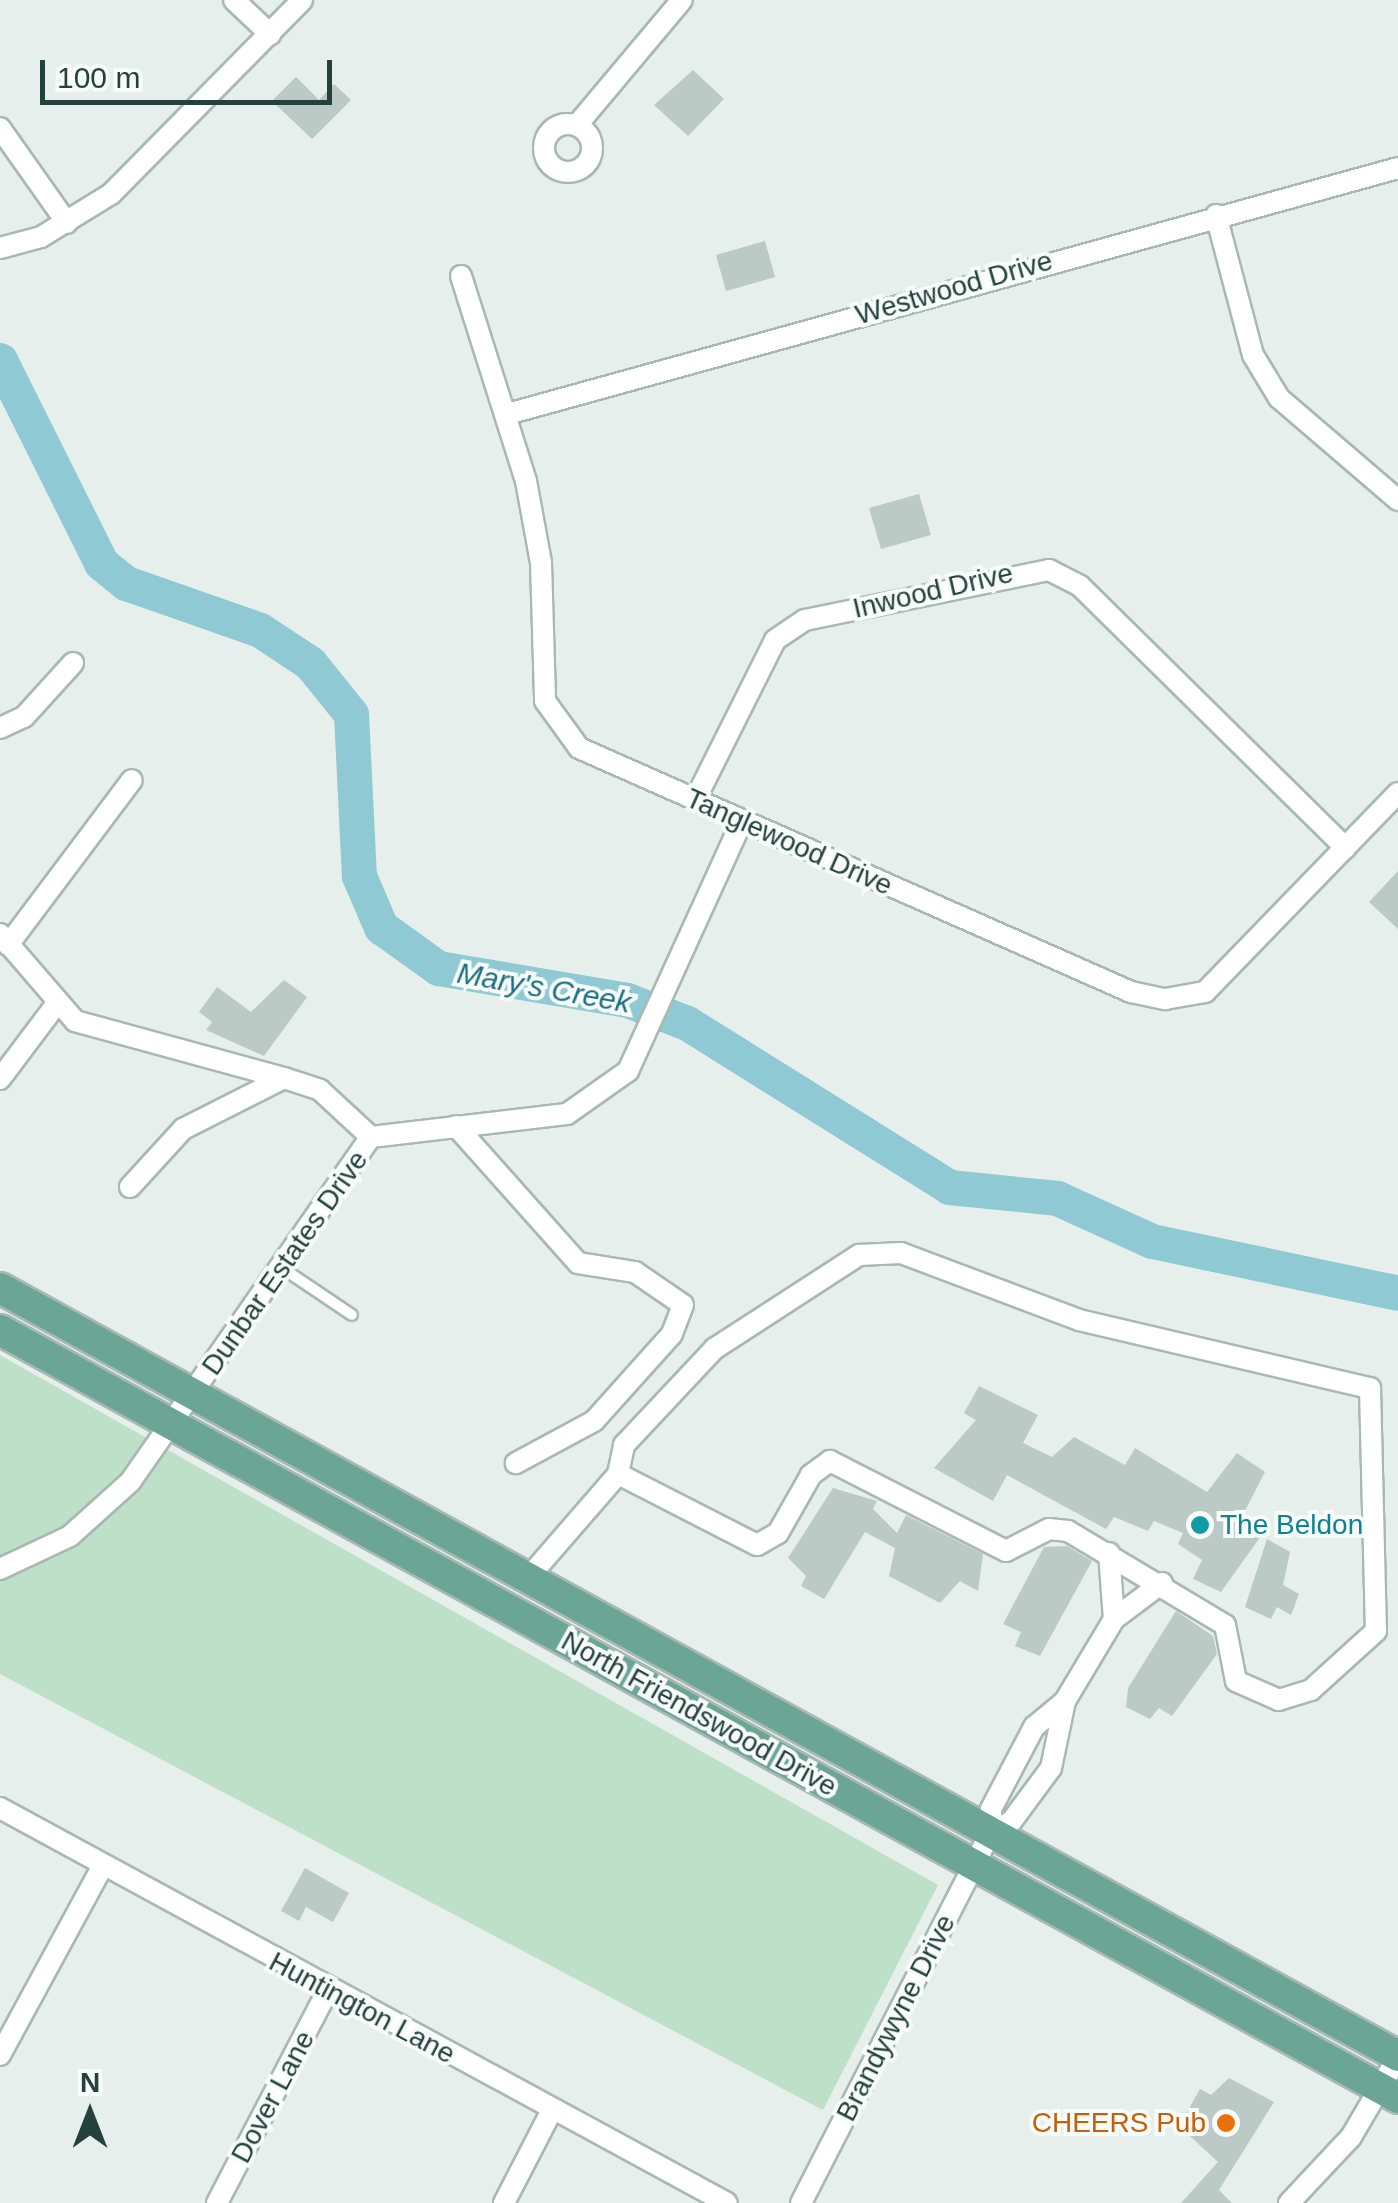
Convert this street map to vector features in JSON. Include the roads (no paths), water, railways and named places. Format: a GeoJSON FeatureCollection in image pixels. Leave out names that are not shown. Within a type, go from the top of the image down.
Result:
{"type":"FeatureCollection","features":[{"type":"Feature","properties":{"kind":"main road","name":"North Friendswood Drive"},"geometry":{"type":"LineString","coordinates":[[0,1288],[1398,2057]]}},
{"type":"Feature","properties":{"kind":"main road","name":"North Friendswood Drive"},"geometry":{"type":"LineString","coordinates":[[0,1330],[1389,2093]]}},
{"type":"Feature","properties":{"kind":"street"},"geometry":{"type":"LineString","coordinates":[[234,0],[270,34]]}},
{"type":"Feature","properties":{"kind":"street"},"geometry":{"type":"LineString","coordinates":[[0,248],[67,222],[143,167],[302,0]]}},
{"type":"Feature","properties":{"kind":"street"},"geometry":{"type":"LineString","coordinates":[[577,125],[682,0]]}},
{"type":"Feature","properties":{"kind":"street"},"geometry":{"type":"LineString","coordinates":[[0,128],[67,222]]}},
{"type":"Feature","properties":{"kind":"street","name":"Westwood Drive"},"geometry":{"type":"LineString","coordinates":[[510,413],[1398,168]]}},
{"type":"Feature","properties":{"kind":"street"},"geometry":{"type":"LineString","coordinates":[[1216,216],[1253,355],[1278,398],[1398,500]]}},
{"type":"Feature","properties":{"kind":"street","name":"Tanglewood Drive"},"geometry":{"type":"LineString","coordinates":[[461,276],[510,413],[541,563],[544,701],[578,748],[1131,992],[1165,998],[1205,992],[1398,793]]}},
{"type":"Feature","properties":{"kind":"street","name":"Inwood Drive"},"geometry":{"type":"LineString","coordinates":[[695,800],[774,640],[805,620],[1048,570],[1080,586],[1346,848]]}},
{"type":"Feature","properties":{"kind":"street"},"geometry":{"type":"LineString","coordinates":[[0,728],[24,717],[74,663]]}},
{"type":"Feature","properties":{"kind":"street"},"geometry":{"type":"LineString","coordinates":[[132,780],[4,939],[75,1021],[320,1090],[371,1138]]}},
{"type":"Feature","properties":{"kind":"street","name":"Dunbar Estates Drive"},"geometry":{"type":"LineString","coordinates":[[0,1568],[70,1536],[130,1482],[371,1138],[567,1114],[628,1071],[742,820]]}},
{"type":"Feature","properties":{"kind":"street"},"geometry":{"type":"LineString","coordinates":[[0,1079],[58,1002]]}},
{"type":"Feature","properties":{"kind":"street"},"geometry":{"type":"LineString","coordinates":[[130,1187],[182,1129],[284,1078]]}},
{"type":"Feature","properties":{"kind":"street"},"geometry":{"type":"LineString","coordinates":[[456,1126],[578,1263],[636,1272],[683,1305],[672,1334],[594,1421],[516,1463]]}},
{"type":"Feature","properties":{"kind":"street"},"geometry":{"type":"LineString","coordinates":[[528,1578],[618,1474],[624,1445],[714,1349],[859,1255],[901,1253],[1078,1320],[1370,1388],[1376,1631],[1311,1690],[1280,1700],[1236,1681],[1224,1625],[1108,1553],[1050,1529],[1006,1551],[844,1463],[817,1466],[778,1533],[757,1544],[618,1474]]}},
{"type":"Feature","properties":{"kind":"street"},"geometry":{"type":"LineString","coordinates":[[1108,1553],[1114,1619]]}},
{"type":"Feature","properties":{"kind":"street"},"geometry":{"type":"LineString","coordinates":[[1065,1702],[1034,1727],[991,1808],[991,1832],[1012,1822],[1051,1768],[1065,1702],[1114,1619],[1162,1583]]}},
{"type":"Feature","properties":{"kind":"street","name":"Huntington Lane"},"geometry":{"type":"LineString","coordinates":[[0,1808],[328,1990],[727,2203]]}},
{"type":"Feature","properties":{"kind":"street","name":"Brandywyne Drive"},"geometry":{"type":"LineString","coordinates":[[802,2203],[991,1832]]}},
{"type":"Feature","properties":{"kind":"street"},"geometry":{"type":"LineString","coordinates":[[0,2055],[102,1865]]}},
{"type":"Feature","properties":{"kind":"street","name":"Dover Lane"},"geometry":{"type":"LineString","coordinates":[[217,2203],[328,1990]]}},
{"type":"Feature","properties":{"kind":"street"},"geometry":{"type":"LineString","coordinates":[[1289,2203],[1389,2093],[1398,2057]]}},
{"type":"Feature","properties":{"kind":"street"},"geometry":{"type":"LineString","coordinates":[[504,2203],[552,2110]]}},
{"type":"Feature","properties":{"kind":"lane"},"geometry":{"type":"LineString","coordinates":[[282,1268],[352,1315]]}},
{"type":"Feature","properties":{"kind":"waterway","name":"Mary's Creek"},"geometry":{"type":"LineString","coordinates":[[0,360],[101,563],[126,583],[260,630],[310,663],[351,714],[359,876],[381,927],[438,968],[627,1000],[687,1023],[949,1187],[1057,1198],[1152,1241],[1398,1293]]}},
{"type":"Feature","properties":{"kind":"place","name":"The Beldon"},"geometry":{"type":"Point","coordinates":[1200,1525]}},
{"type":"Feature","properties":{"kind":"place","name":"CHEERS Pub"},"geometry":{"type":"Point","coordinates":[1226,2123]}}]}
